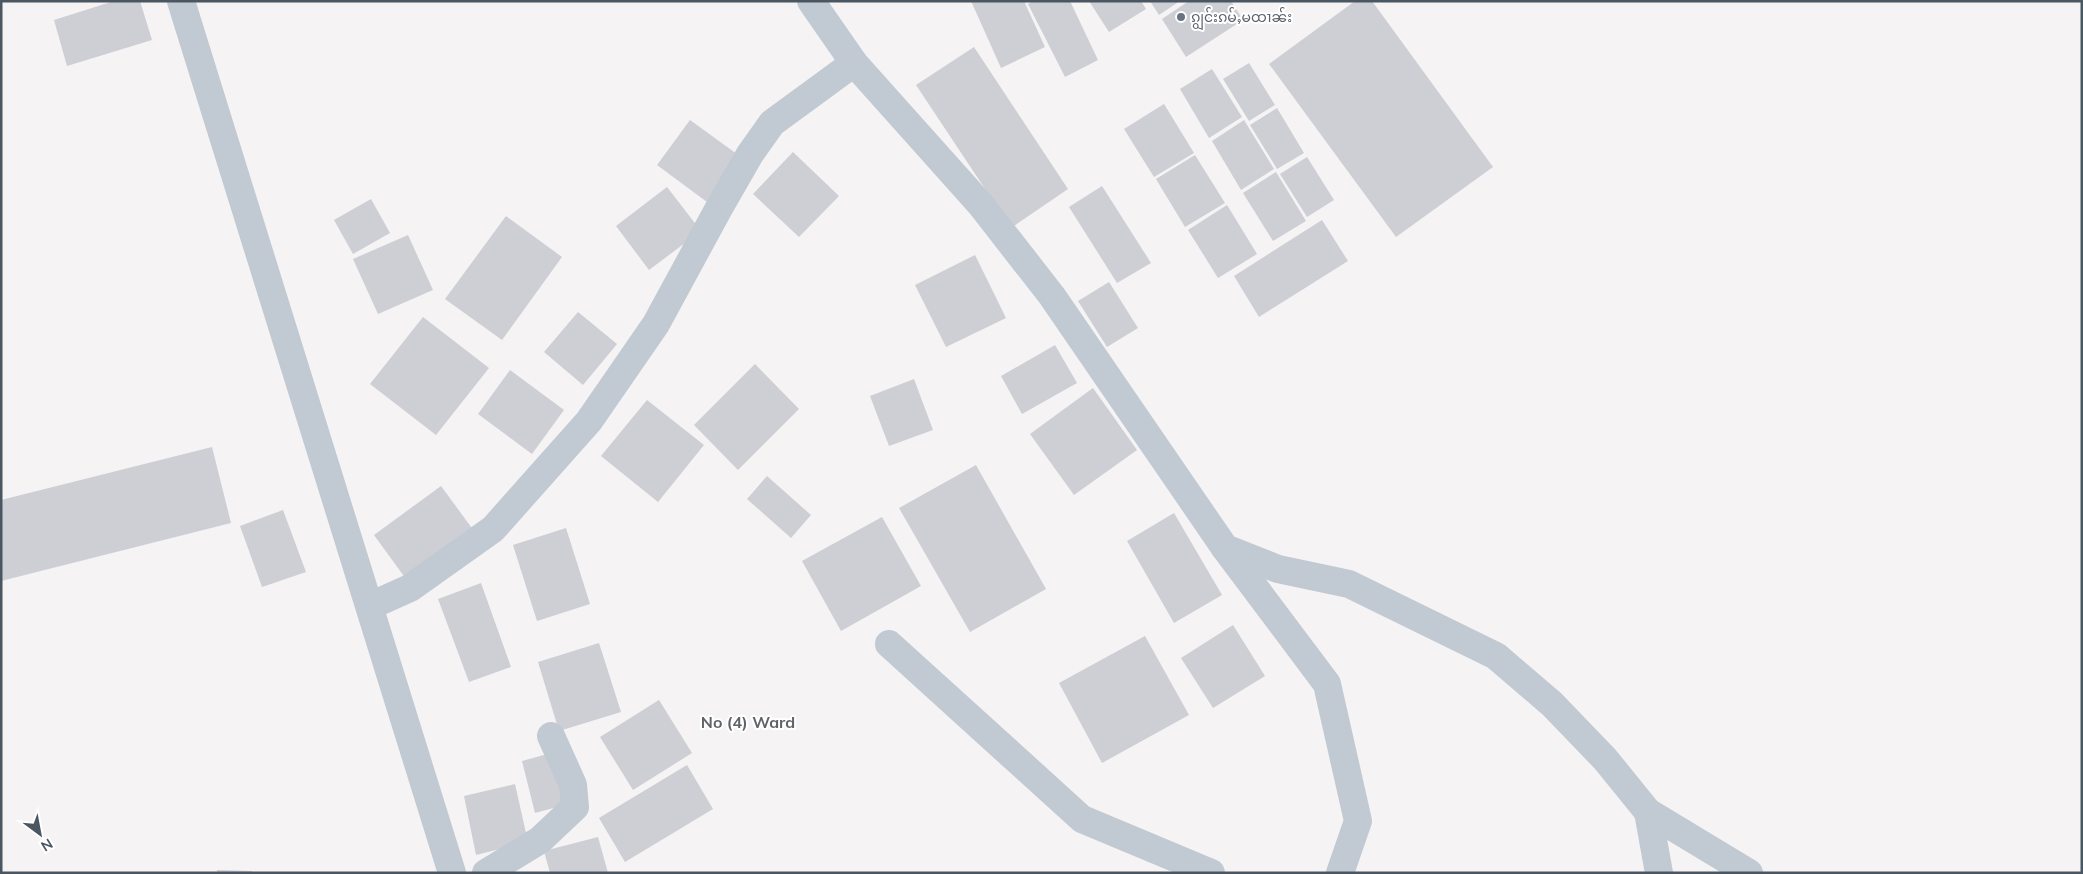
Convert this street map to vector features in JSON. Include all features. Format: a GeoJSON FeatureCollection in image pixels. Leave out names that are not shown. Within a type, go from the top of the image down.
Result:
{"type":"FeatureCollection","features":[{"type":"Feature","properties":{"kind":"street"},"geometry":{"type":"LineString","coordinates":[[181,1],[452,873]]}},
{"type":"Feature","properties":{"kind":"street"},"geometry":{"type":"LineString","coordinates":[[812,1],[854,63],[981,205],[1052,296],[1225,548],[1327,684],[1358,821],[1340,873]]}},
{"type":"Feature","properties":{"kind":"street"},"geometry":{"type":"LineString","coordinates":[[370,606],[410,588],[493,529],[588,422],[656,324],[723,200],[750,154],[772,123],[854,63]]}},
{"type":"Feature","properties":{"kind":"street"},"geometry":{"type":"LineString","coordinates":[[1225,548],[1278,569],[1349,584],[1496,656],[1552,704],[1605,759],[1648,812],[1749,873]]}},
{"type":"Feature","properties":{"kind":"street"},"geometry":{"type":"LineString","coordinates":[[889,644],[1082,819],[1211,873]]}},
{"type":"Feature","properties":{"kind":"street"},"geometry":{"type":"LineString","coordinates":[[486,873],[540,840],[575,807],[574,785],[551,736]]}},
{"type":"Feature","properties":{"kind":"street"},"geometry":{"type":"LineString","coordinates":[[1648,812],[1659,873]]}},
{"type":"Feature","properties":{"kind":"building"},"geometry":{"type":"Polygon","coordinates":[[[114,1],[140,1],[152,40],[67,66],[54,20],[114,1]]]}},
{"type":"Feature","properties":{"kind":"building"},"geometry":{"type":"Polygon","coordinates":[[[971,1],[1024,1],[1045,47],[1001,68],[971,1]]]}},
{"type":"Feature","properties":{"kind":"building"},"geometry":{"type":"Polygon","coordinates":[[[1033,1],[1070,1],[1098,60],[1065,77],[1028,4],[1033,1]]]}},
{"type":"Feature","properties":{"kind":"building"},"geometry":{"type":"Polygon","coordinates":[[[1089,1],[1141,1],[1146,9],[1109,32],[1089,1]]]}},
{"type":"Feature","properties":{"kind":"building"},"geometry":{"type":"Polygon","coordinates":[[[1150,1],[1180,1],[1159,15],[1150,1]]]}},
{"type":"Feature","properties":{"kind":"building"},"geometry":{"type":"Polygon","coordinates":[[[1189,1],[1231,1],[1243,20],[1186,57],[1162,19],[1189,1]]]}},
{"type":"Feature","properties":{"kind":"building"},"geometry":{"type":"Polygon","coordinates":[[[1355,1],[1372,1],[1493,167],[1396,237],[1269,64],[1355,1]]]}},
{"type":"Feature","properties":{"kind":"building"},"geometry":{"type":"Polygon","coordinates":[[[974,47],[1068,189],[1011,228],[916,85],[974,47]]]}},
{"type":"Feature","properties":{"kind":"building"},"geometry":{"type":"Polygon","coordinates":[[[1249,63],[1275,105],[1249,121],[1223,79],[1249,63]]]}},
{"type":"Feature","properties":{"kind":"building"},"geometry":{"type":"Polygon","coordinates":[[[1212,69],[1242,117],[1209,138],[1180,89],[1212,69]]]}},
{"type":"Feature","properties":{"kind":"building"},"geometry":{"type":"Polygon","coordinates":[[[1164,104],[1194,153],[1154,177],[1124,129],[1164,104]]]}},
{"type":"Feature","properties":{"kind":"building"},"geometry":{"type":"Polygon","coordinates":[[[1277,108],[1304,153],[1277,169],[1250,125],[1277,108]]]}},
{"type":"Feature","properties":{"kind":"building"},"geometry":{"type":"Polygon","coordinates":[[[690,120],[741,157],[707,202],[657,165],[690,120]]]}},
{"type":"Feature","properties":{"kind":"building"},"geometry":{"type":"Polygon","coordinates":[[[1244,120],[1274,169],[1241,190],[1212,141],[1244,120]]]}},
{"type":"Feature","properties":{"kind":"building"},"geometry":{"type":"Polygon","coordinates":[[[793,152],[839,196],[799,237],[753,194],[793,152]]]}},
{"type":"Feature","properties":{"kind":"building"},"geometry":{"type":"Polygon","coordinates":[[[1195,155],[1225,203],[1185,227],[1156,179],[1195,155]]]}},
{"type":"Feature","properties":{"kind":"building"},"geometry":{"type":"Polygon","coordinates":[[[1307,157],[1334,200],[1307,217],[1280,174],[1307,157]]]}},
{"type":"Feature","properties":{"kind":"building"},"geometry":{"type":"Polygon","coordinates":[[[1276,172],[1306,221],[1273,241],[1243,193],[1276,172]]]}},
{"type":"Feature","properties":{"kind":"building"},"geometry":{"type":"Polygon","coordinates":[[[1102,186],[1151,263],[1117,283],[1069,207],[1102,186]]]}},
{"type":"Feature","properties":{"kind":"building"},"geometry":{"type":"Polygon","coordinates":[[[667,187],[701,231],[649,270],[616,226],[667,187]]]}},
{"type":"Feature","properties":{"kind":"building"},"geometry":{"type":"Polygon","coordinates":[[[371,199],[390,233],[353,254],[334,220],[371,199]]]}},
{"type":"Feature","properties":{"kind":"building"},"geometry":{"type":"Polygon","coordinates":[[[1227,205],[1257,254],[1218,278],[1188,230],[1227,205]]]}},
{"type":"Feature","properties":{"kind":"building"},"geometry":{"type":"Polygon","coordinates":[[[506,216],[562,257],[502,340],[445,299],[506,216]]]}},
{"type":"Feature","properties":{"kind":"building"},"geometry":{"type":"Polygon","coordinates":[[[1322,220],[1348,261],[1259,317],[1234,276],[1322,220]]]}},
{"type":"Feature","properties":{"kind":"building"},"geometry":{"type":"Polygon","coordinates":[[[408,235],[433,290],[378,314],[353,259],[408,235]]]}},
{"type":"Feature","properties":{"kind":"building"},"geometry":{"type":"Polygon","coordinates":[[[975,255],[1006,318],[946,347],[915,285],[975,255]]]}},
{"type":"Feature","properties":{"kind":"building"},"geometry":{"type":"Polygon","coordinates":[[[1109,282],[1138,328],[1107,347],[1078,301],[1109,282]]]}},
{"type":"Feature","properties":{"kind":"building"},"geometry":{"type":"Polygon","coordinates":[[[578,312],[617,344],[583,385],[544,352],[578,312]]]}},
{"type":"Feature","properties":{"kind":"building"},"geometry":{"type":"Polygon","coordinates":[[[423,317],[489,368],[436,435],[370,384],[423,317]]]}},
{"type":"Feature","properties":{"kind":"building"},"geometry":{"type":"Polygon","coordinates":[[[1055,345],[1077,383],[1022,414],[1001,376],[1055,345]]]}},
{"type":"Feature","properties":{"kind":"building"},"geometry":{"type":"Polygon","coordinates":[[[755,364],[799,409],[738,470],[694,425],[755,364]]]}},
{"type":"Feature","properties":{"kind":"building"},"geometry":{"type":"Polygon","coordinates":[[[510,370],[564,410],[532,454],[478,414],[510,370]]]}},
{"type":"Feature","properties":{"kind":"building"},"geometry":{"type":"Polygon","coordinates":[[[914,379],[933,430],[889,446],[870,396],[914,379]]]}},
{"type":"Feature","properties":{"kind":"building"},"geometry":{"type":"Polygon","coordinates":[[[1093,388],[1137,450],[1074,495],[1030,434],[1093,388]]]}},
{"type":"Feature","properties":{"kind":"building"},"geometry":{"type":"Polygon","coordinates":[[[647,400],[704,445],[658,502],[601,456],[647,400]]]}},
{"type":"Feature","properties":{"kind":"building"},"geometry":{"type":"Polygon","coordinates":[[[212,447],[231,523],[1,581],[1,500],[212,447]]]}},
{"type":"Feature","properties":{"kind":"building"},"geometry":{"type":"Polygon","coordinates":[[[976,465],[1046,589],[970,632],[899,508],[976,465]]]}},
{"type":"Feature","properties":{"kind":"building"},"geometry":{"type":"Polygon","coordinates":[[[767,476],[811,515],[791,538],[747,499],[767,476]]]}},
{"type":"Feature","properties":{"kind":"building"},"geometry":{"type":"Polygon","coordinates":[[[441,486],[474,531],[406,579],[374,535],[441,486]]]}},
{"type":"Feature","properties":{"kind":"building"},"geometry":{"type":"Polygon","coordinates":[[[283,510],[306,572],[262,587],[240,526],[283,510]]]}},
{"type":"Feature","properties":{"kind":"building"},"geometry":{"type":"Polygon","coordinates":[[[1174,513],[1222,595],[1174,623],[1127,541],[1174,513]]]}},
{"type":"Feature","properties":{"kind":"building"},"geometry":{"type":"Polygon","coordinates":[[[882,517],[921,586],[841,631],[802,561],[882,517]]]}},
{"type":"Feature","properties":{"kind":"building"},"geometry":{"type":"Polygon","coordinates":[[[566,528],[590,604],[537,621],[513,545],[566,528]]]}},
{"type":"Feature","properties":{"kind":"building"},"geometry":{"type":"Polygon","coordinates":[[[481,583],[511,667],[469,682],[438,599],[481,583]]]}},
{"type":"Feature","properties":{"kind":"building"},"geometry":{"type":"Polygon","coordinates":[[[1233,625],[1265,676],[1213,708],[1181,658],[1233,625]]]}},
{"type":"Feature","properties":{"kind":"building"},"geometry":{"type":"Polygon","coordinates":[[[1145,636],[1189,715],[1102,763],[1059,683],[1145,636]]]}},
{"type":"Feature","properties":{"kind":"building"},"geometry":{"type":"Polygon","coordinates":[[[599,643],[621,712],[559,731],[538,662],[599,643]]]}},
{"type":"Feature","properties":{"kind":"building"},"geometry":{"type":"Polygon","coordinates":[[[659,700],[692,753],[633,790],[600,737],[659,700]]]}},
{"type":"Feature","properties":{"kind":"building"},"geometry":{"type":"Polygon","coordinates":[[[555,752],[568,804],[535,813],[522,761],[555,752]]]}},
{"type":"Feature","properties":{"kind":"building"},"geometry":{"type":"Polygon","coordinates":[[[687,765],[713,809],[625,862],[599,818],[687,765]]]}},
{"type":"Feature","properties":{"kind":"building"},"geometry":{"type":"Polygon","coordinates":[[[515,784],[528,842],[476,855],[464,796],[515,784]]]}},
{"type":"Feature","properties":{"kind":"building"},"geometry":{"type":"Polygon","coordinates":[[[598,837],[608,873],[550,873],[544,851],[598,837]]]}},
{"type":"Feature","properties":{"kind":"building"},"geometry":{"type":"Polygon","coordinates":[[[217,870],[252,871],[252,873],[217,873],[217,870]]]}},
{"type":"Feature","properties":{"kind":"place","name":"ၵျွင်းၵမ်ႇမထၢၼ်း"},"geometry":{"type":"Point","coordinates":[1181,17]}},
{"type":"Feature","properties":{"kind":"district","name":"No (4) Ward"},"geometry":{"type":"Point","coordinates":[748,722]}}]}
